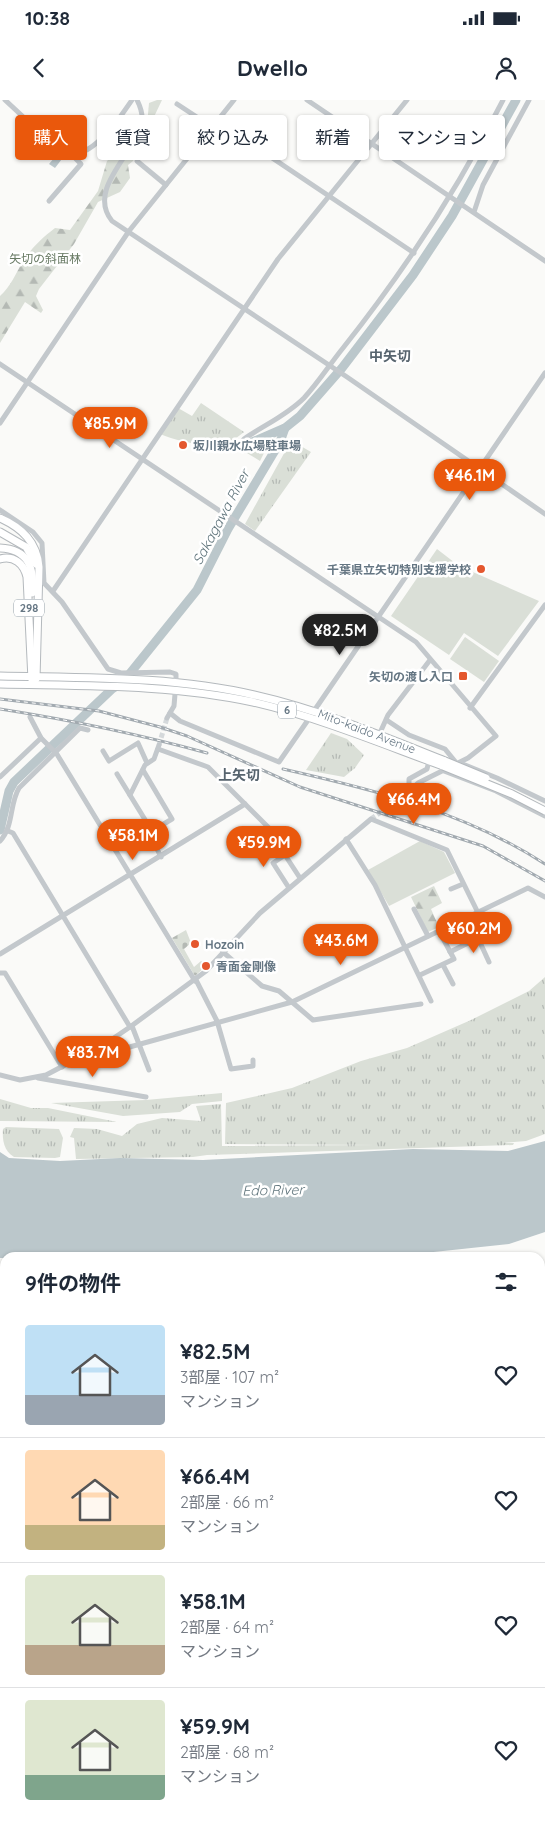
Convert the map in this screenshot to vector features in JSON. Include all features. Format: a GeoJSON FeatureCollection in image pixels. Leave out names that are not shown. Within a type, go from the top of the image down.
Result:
{"type":"FeatureCollection","features":[{"type":"Feature","properties":{"kind":"highway","name":"298"},"geometry":{"type":"LineString","coordinates":[[0,518],[22,531],[32,543],[38,555],[34,685]]}},
{"type":"Feature","properties":{"kind":"highway","name":"298"},"geometry":{"type":"LineString","coordinates":[[0,532],[26,547],[34,558],[38,574]]}},
{"type":"Feature","properties":{"kind":"highway","name":"298"},"geometry":{"type":"LineString","coordinates":[[0,548],[19,552],[27,558],[31,567],[33,588],[30,623]]}},
{"type":"Feature","properties":{"kind":"highway","name":"298"},"geometry":{"type":"LineString","coordinates":[[0,559],[12,559],[24,568],[28,582],[34,677]]}},
{"type":"Feature","properties":{"kind":"highway","name":"Mito-kaido Avenue"},"geometry":{"type":"LineString","coordinates":[[0,676],[130,680],[208,687],[253,694],[313,711],[379,735],[444,766],[512,794],[545,811]]}},
{"type":"Feature","properties":{"kind":"highway","name":"Mito-kaido Avenue"},"geometry":{"type":"LineString","coordinates":[[0,684],[123,687],[213,695],[284,710],[513,790],[545,806]]}},
{"type":"Feature","properties":{"kind":"street"},"geometry":{"type":"LineString","coordinates":[[4,100],[21,115]]}},
{"type":"Feature","properties":{"kind":"street"},"geometry":{"type":"LineString","coordinates":[[87,150],[98,142],[123,114],[132,100]]}},
{"type":"Feature","properties":{"kind":"street"},"geometry":{"type":"LineString","coordinates":[[137,100],[142,113],[141,128],[112,179],[104,198],[107,214],[112,221],[245,308],[545,514]]}},
{"type":"Feature","properties":{"kind":"street"},"geometry":{"type":"LineString","coordinates":[[222,115],[234,100]]}},
{"type":"Feature","properties":{"kind":"street"},"geometry":{"type":"LineString","coordinates":[[307,100],[545,261]]}},
{"type":"Feature","properties":{"kind":"street"},"geometry":{"type":"LineString","coordinates":[[53,591],[278,259],[407,100]]}},
{"type":"Feature","properties":{"kind":"street"},"geometry":{"type":"LineString","coordinates":[[244,439],[275,422],[290,410],[304,398],[330,366],[438,218],[467,169],[503,100]]}},
{"type":"Feature","properties":{"kind":"street"},"geometry":{"type":"LineString","coordinates":[[472,211],[483,185],[529,100]]}},
{"type":"Feature","properties":{"kind":"street"},"geometry":{"type":"LineString","coordinates":[[177,104],[193,115]]}},
{"type":"Feature","properties":{"kind":"street"},"geometry":{"type":"LineString","coordinates":[[49,201],[81,164],[77,160]]}},
{"type":"Feature","properties":{"kind":"street"},"geometry":{"type":"LineString","coordinates":[[0,423],[128,231],[186,160]]}},
{"type":"Feature","properties":{"kind":"street"},"geometry":{"type":"LineString","coordinates":[[276,160],[414,253]]}},
{"type":"Feature","properties":{"kind":"street"},"geometry":{"type":"LineString","coordinates":[[137,161],[166,185]]}},
{"type":"Feature","properties":{"kind":"street"},"geometry":{"type":"LineString","coordinates":[[0,364],[416,642],[470,708],[496,736],[459,764],[444,766],[418,783],[404,796]]}},
{"type":"Feature","properties":{"kind":"street"},"geometry":{"type":"LineString","coordinates":[[316,708],[545,373]]}},
{"type":"Feature","properties":{"kind":"street"},"geometry":{"type":"LineString","coordinates":[[0,510],[33,532],[42,543],[44,583],[53,591],[108,669],[112,672],[137,674],[170,672],[176,674],[176,679]]}},
{"type":"Feature","properties":{"kind":"street"},"geometry":{"type":"LineString","coordinates":[[470,708],[545,605]]}},
{"type":"Feature","properties":{"kind":"street"},"geometry":{"type":"LineString","coordinates":[[379,735],[388,714],[430,660]]}},
{"type":"Feature","properties":{"kind":"street"},"geometry":{"type":"LineString","coordinates":[[175,694],[174,706],[168,716],[278,762],[308,720]]}},
{"type":"Feature","properties":{"kind":"street"},"geometry":{"type":"LineString","coordinates":[[30,717],[41,738],[55,751],[195,980],[217,1021],[231,1069],[252,1066],[253,1060]]}},
{"type":"Feature","properties":{"kind":"street"},"geometry":{"type":"LineString","coordinates":[[388,721],[409,735],[445,749],[459,764],[497,778],[545,801]]}},
{"type":"Feature","properties":{"kind":"street"},"geometry":{"type":"LineString","coordinates":[[0,841],[8,830],[16,793],[26,779],[80,728],[88,730]]}},
{"type":"Feature","properties":{"kind":"street"},"geometry":{"type":"LineString","coordinates":[[0,777],[41,738]]}},
{"type":"Feature","properties":{"kind":"street"},"geometry":{"type":"LineString","coordinates":[[103,751],[109,761],[138,743],[147,763]]}},
{"type":"Feature","properties":{"kind":"street"},"geometry":{"type":"LineString","coordinates":[[130,795],[147,763],[154,758],[158,747],[208,767],[277,836],[285,855],[300,878]]}},
{"type":"Feature","properties":{"kind":"street"},"geometry":{"type":"LineString","coordinates":[[412,788],[409,786],[409,779],[427,769],[429,761]]}},
{"type":"Feature","properties":{"kind":"street"},"geometry":{"type":"LineString","coordinates":[[444,766],[545,816]]}},
{"type":"Feature","properties":{"kind":"street"},"geometry":{"type":"LineString","coordinates":[[143,770],[172,819],[152,831]]}},
{"type":"Feature","properties":{"kind":"street"},"geometry":{"type":"LineString","coordinates":[[117,774],[152,831],[150,833],[153,844],[161,857]]}},
{"type":"Feature","properties":{"kind":"street"},"geometry":{"type":"LineString","coordinates":[[0,954],[245,804]]}},
{"type":"Feature","properties":{"kind":"street"},"geometry":{"type":"LineString","coordinates":[[0,1075],[20,1080],[36,1077],[62,1067],[105,1044],[131,1027],[195,980],[242,930],[300,878],[371,820],[447,850],[488,933],[450,952]]}},
{"type":"Feature","properties":{"kind":"street"},"geometry":{"type":"LineString","coordinates":[[8,830],[12,833],[131,1027],[140,1043],[149,1070]]}},
{"type":"Feature","properties":{"kind":"street"},"geometry":{"type":"LineString","coordinates":[[346,839],[375,885],[431,1001]]}},
{"type":"Feature","properties":{"kind":"street"},"geometry":{"type":"LineString","coordinates":[[285,855],[273,863],[289,888]]}},
{"type":"Feature","properties":{"kind":"street"},"geometry":{"type":"LineString","coordinates":[[450,889],[463,884]]}},
{"type":"Feature","properties":{"kind":"street"},"geometry":{"type":"LineString","coordinates":[[126,1048],[217,1021],[292,1002],[528,888],[545,897]]}},
{"type":"Feature","properties":{"kind":"street"},"geometry":{"type":"LineString","coordinates":[[414,909],[428,936]]}},
{"type":"Feature","properties":{"kind":"street"},"geometry":{"type":"LineString","coordinates":[[420,975],[454,959],[439,931]]}},
{"type":"Feature","properties":{"kind":"street"},"geometry":{"type":"LineString","coordinates":[[478,938],[488,962]]}},
{"type":"Feature","properties":{"kind":"street"},"geometry":{"type":"LineString","coordinates":[[223,952],[262,986],[279,991],[313,1020],[421,1004]]}},
{"type":"Feature","properties":{"kind":"street"},"geometry":{"type":"LineString","coordinates":[[443,965],[453,984]]}},
{"type":"Feature","properties":{"kind":"street"},"geometry":{"type":"LineString","coordinates":[[0,973],[5,973],[62,1067]]}},
{"type":"Feature","properties":{"kind":"street"},"geometry":{"type":"LineString","coordinates":[[36,1077],[146,1097]]}},
{"type":"Feature","properties":{"kind":"green space","name":"矢切の斜面林"},"geometry":{"type":"Polygon","coordinates":[[[162,100],[155,115],[148,115],[149,103],[162,100]]]}},
{"type":"Feature","properties":{"kind":"green space","name":"矢切の斜面林"},"geometry":{"type":"Polygon","coordinates":[[[133,160],[128,165],[130,178],[120,192],[98,202],[74,244],[39,289],[36,296],[43,310],[41,313],[25,302],[0,343],[0,296],[10,284],[25,258],[41,240],[55,228],[70,230],[98,191],[107,161],[133,160]]]}},
{"type":"Feature","properties":{"kind":"green space"},"geometry":{"type":"Polygon","coordinates":[[[201,403],[244,432],[231,441],[214,444],[186,442],[160,434],[178,408],[192,416],[201,403]]]}},
{"type":"Feature","properties":{"kind":"green space"},"geometry":{"type":"Polygon","coordinates":[[[269,443],[260,461],[242,450],[260,447],[269,443]]]}},
{"type":"Feature","properties":{"kind":"green space"},"geometry":{"type":"Polygon","coordinates":[[[299,445],[311,452],[255,531],[245,524],[287,448],[293,453],[299,445]]]}},
{"type":"Feature","properties":{"kind":"green space"},"geometry":{"type":"Polygon","coordinates":[[[437,549],[459,566],[539,601],[498,656],[464,633],[449,655],[391,616],[437,549]]]}},
{"type":"Feature","properties":{"kind":"green space"},"geometry":{"type":"Polygon","coordinates":[[[465,637],[499,661],[484,682],[450,659],[465,637]]]}},
{"type":"Feature","properties":{"kind":"green space"},"geometry":{"type":"Polygon","coordinates":[[[331,733],[347,739],[364,755],[355,768],[344,777],[306,770],[331,733]]]}},
{"type":"Feature","properties":{"kind":"green space"},"geometry":{"type":"Polygon","coordinates":[[[420,841],[444,852],[455,873],[389,906],[368,870],[420,841]]]}},
{"type":"Feature","properties":{"kind":"green space"},"geometry":{"type":"Polygon","coordinates":[[[434,886],[442,903],[431,909],[439,927],[428,932],[411,897],[434,886]]]}},
{"type":"Feature","properties":{"kind":"green space"},"geometry":{"type":"Polygon","coordinates":[[[186,930],[191,943],[184,949],[194,967],[201,961],[205,967],[195,976],[172,938],[186,930]]]}},
{"type":"Feature","properties":{"kind":"green space"},"geometry":{"type":"Polygon","coordinates":[[[545,977],[545,1134],[526,1141],[502,1143],[514,1143],[513,1145],[193,1157],[76,1159],[74,1138],[70,1137],[74,1128],[97,1129],[122,1136],[137,1124],[162,1118],[201,1121],[196,1106],[221,1104],[222,1146],[378,1145],[225,1144],[226,1103],[292,1088],[361,1061],[407,1048],[471,1020],[529,991],[545,977]]]}},
{"type":"Feature","properties":{"kind":"green space"},"geometry":{"type":"Polygon","coordinates":[[[222,1093],[222,1101],[192,1104],[180,1112],[123,1116],[51,1103],[146,1100],[222,1093]]]}},
{"type":"Feature","properties":{"kind":"green space"},"geometry":{"type":"Polygon","coordinates":[[[0,1099],[31,1108],[48,1108],[117,1122],[0,1121],[0,1099]]]}},
{"type":"Feature","properties":{"kind":"green space"},"geometry":{"type":"Polygon","coordinates":[[[6,1127],[59,1129],[63,1138],[60,1157],[14,1157],[4,1145],[3,1129],[6,1127]]]}},
{"type":"Feature","properties":{"kind":"water"},"geometry":{"type":"Polygon","coordinates":[[[52,160],[61,160],[55,168],[49,164],[52,160]]]}},
{"type":"Feature","properties":{"kind":"water","name":"Edo River"},"geometry":{"type":"Polygon","coordinates":[[[545,1141],[545,1232],[509,1244],[434,1252],[0,1252],[0,1152],[9,1158],[60,1161],[120,1158],[203,1160],[413,1149],[508,1151],[545,1141]]]}},
{"type":"Feature","properties":{"kind":"waterway","name":"Sakagawa River"},"geometry":{"type":"LineString","coordinates":[[250,443],[285,428],[300,416],[342,368],[413,275],[452,216],[516,100]]}},
{"type":"Feature","properties":{"kind":"waterway","name":"Sakagawa River"},"geometry":{"type":"LineString","coordinates":[[0,830],[9,791],[14,782],[112,689],[123,682],[197,590],[228,529],[280,442],[285,428]]}},
{"type":"Feature","properties":{"kind":"tunnel"},"geometry":{"type":"LineString","coordinates":[[159,745],[167,718]]}},
{"type":"Feature","properties":{"kind":"tunnel"},"geometry":{"type":"LineString","coordinates":[[371,819],[404,796]]}},
{"type":"Feature","properties":{"kind":"railway"},"geometry":{"type":"LineString","coordinates":[[0,699],[99,711],[187,736],[300,787],[483,846],[545,881]]}},
{"type":"Feature","properties":{"kind":"railway"},"geometry":{"type":"LineString","coordinates":[[0,709],[104,728],[207,753]]}},
{"type":"Feature","properties":{"kind":"railway"},"geometry":{"type":"LineString","coordinates":[[283,769],[352,785],[418,805],[483,830],[545,864]]}},
{"type":"Feature","properties":{"kind":"place","name":"坂川親水広場駐車場"},"geometry":{"type":"Point","coordinates":[183,445]}},
{"type":"Feature","properties":{"kind":"place","name":"千葉県立矢切特別支援学校"},"geometry":{"type":"Point","coordinates":[481,569]}},
{"type":"Feature","properties":{"kind":"place","name":"矢切の渡し入口"},"geometry":{"type":"Point","coordinates":[463,676]}},
{"type":"Feature","properties":{"kind":"place","name":"Hozoin"},"geometry":{"type":"Point","coordinates":[195,944]}},
{"type":"Feature","properties":{"kind":"place","name":"青面金剛像"},"geometry":{"type":"Point","coordinates":[206,966]}},
{"type":"Feature","properties":{"kind":"district","name":"中矢切"},"geometry":{"type":"Point","coordinates":[390,356]}},
{"type":"Feature","properties":{"kind":"district","name":"上矢切"},"geometry":{"type":"Point","coordinates":[239,775]}}]}
